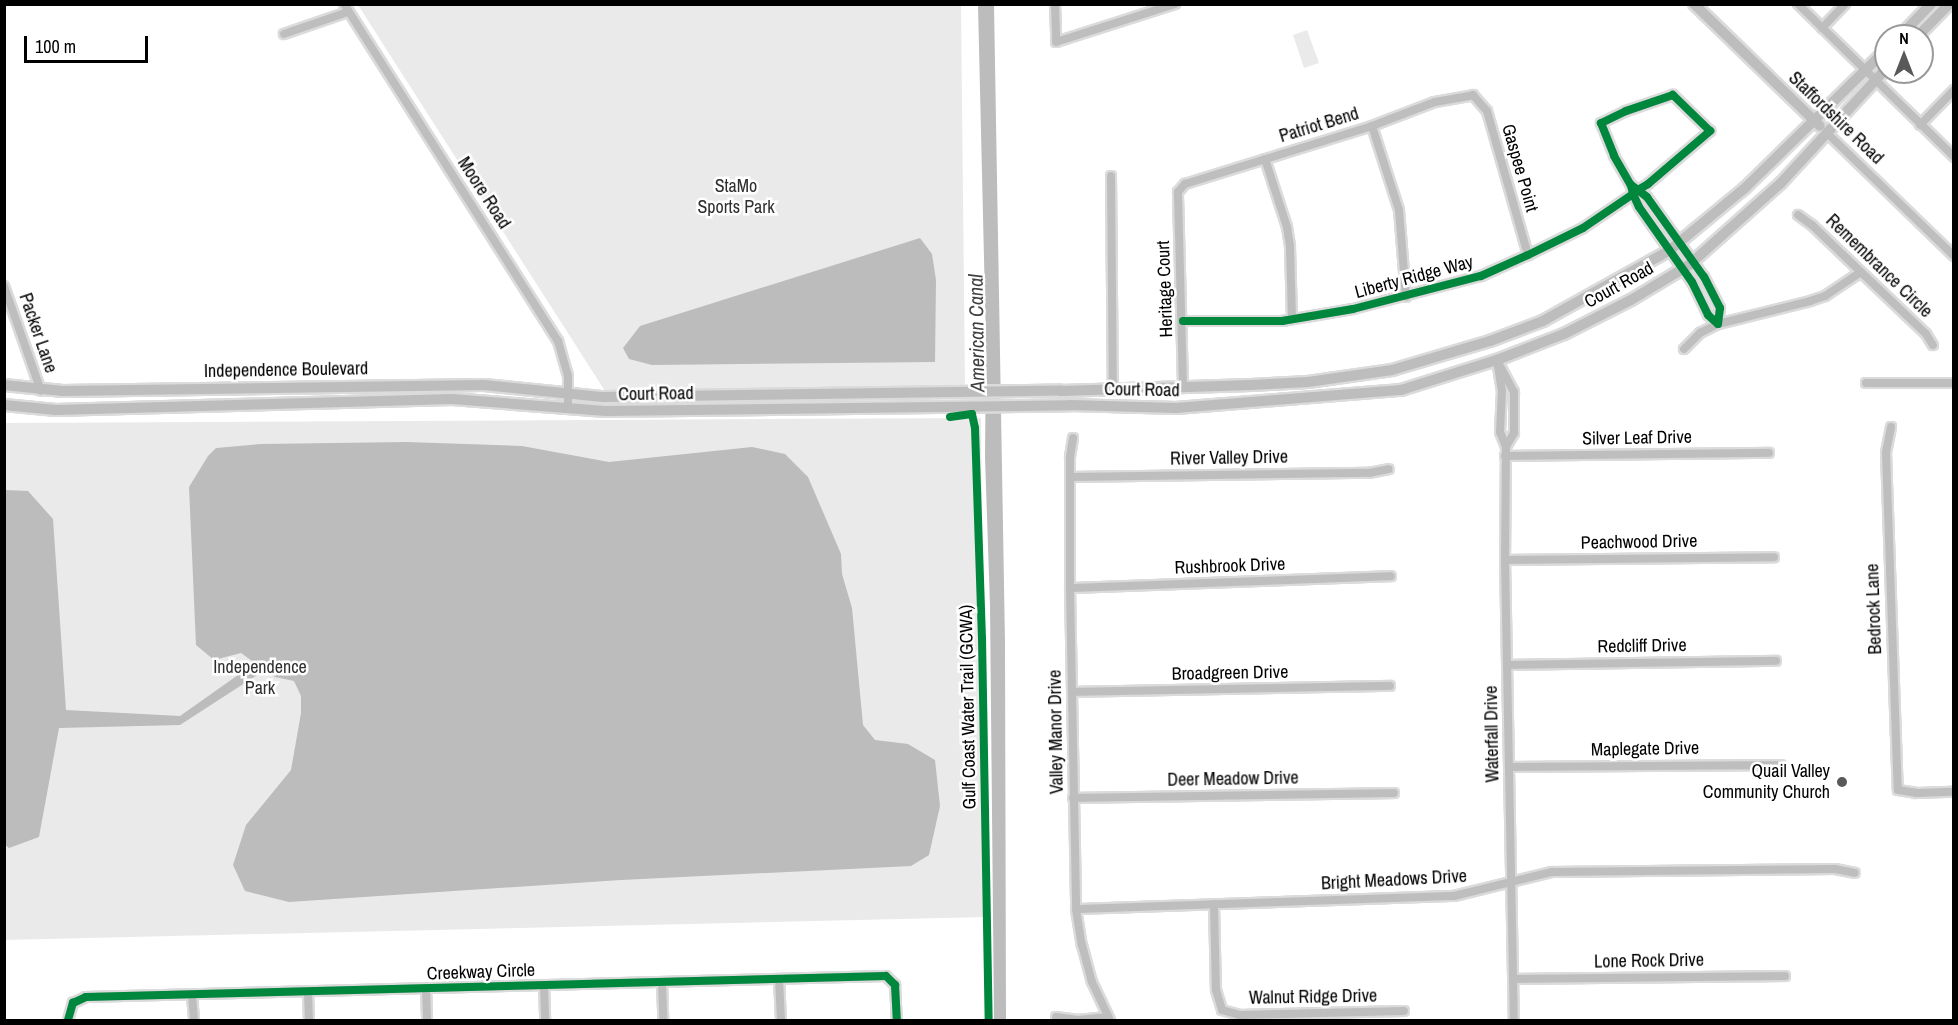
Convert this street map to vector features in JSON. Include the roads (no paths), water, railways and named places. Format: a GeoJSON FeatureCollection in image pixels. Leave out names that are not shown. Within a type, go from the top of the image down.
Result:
{"type":"FeatureCollection","features":[{"type":"Feature","properties":{"kind":"main road","name":"Staffordshire Road"},"geometry":{"type":"LineString","coordinates":[[1694,4],[1827,133]]}},
{"type":"Feature","properties":{"kind":"main road"},"geometry":{"type":"LineString","coordinates":[[1912,24],[1931,4]]}},
{"type":"Feature","properties":{"kind":"main road"},"geometry":{"type":"LineString","coordinates":[[1930,24],[1949,4]]}},
{"type":"Feature","properties":{"kind":"main road"},"geometry":{"type":"LineString","coordinates":[[1680,243],[1745,188],[1816,122],[1874,63]]}},
{"type":"Feature","properties":{"kind":"main road"},"geometry":{"type":"LineString","coordinates":[[1688,265],[1781,183],[1874,81]]}},
{"type":"Feature","properties":{"kind":"main road","name":"Court Road"},"geometry":{"type":"LineString","coordinates":[[568,394],[603,397],[1113,390],[1251,385],[1347,377],[1392,370],[1490,341],[1551,317],[1680,243]]}},
{"type":"Feature","properties":{"kind":"main road","name":"Court Road"},"geometry":{"type":"LineString","coordinates":[[568,408],[606,411],[951,406],[1176,408],[1401,390],[1497,360],[1564,334],[1630,300],[1688,265]]}},
{"type":"Feature","properties":{"kind":"main road"},"geometry":{"type":"LineString","coordinates":[[1490,341],[1497,360]]}},
{"type":"Feature","properties":{"kind":"main road","name":"Independence Boulevard"},"geometry":{"type":"LineString","coordinates":[[4,385],[41,391],[452,384],[568,394]]}},
{"type":"Feature","properties":{"kind":"main road"},"geometry":{"type":"LineString","coordinates":[[135,390],[135,407]]}},
{"type":"Feature","properties":{"kind":"main road"},"geometry":{"type":"LineString","coordinates":[[950,393],[951,406]]}},
{"type":"Feature","properties":{"kind":"main road"},"geometry":{"type":"LineString","coordinates":[[867,394],[867,408]]}},
{"type":"Feature","properties":{"kind":"main road","name":"Independence Boulevard"},"geometry":{"type":"LineString","coordinates":[[4,405],[56,410],[452,399],[568,408]]}},
{"type":"Feature","properties":{"kind":"street"},"geometry":{"type":"LineString","coordinates":[[1055,4],[1056,42],[1175,4]]}},
{"type":"Feature","properties":{"kind":"street"},"geometry":{"type":"LineString","coordinates":[[1798,4],[1874,81]]}},
{"type":"Feature","properties":{"kind":"street"},"geometry":{"type":"LineString","coordinates":[[1822,28],[1845,4]]}},
{"type":"Feature","properties":{"kind":"street"},"geometry":{"type":"LineString","coordinates":[[284,34],[346,8]]}},
{"type":"Feature","properties":{"kind":"street","name":"Moore Road"},"geometry":{"type":"LineString","coordinates":[[346,8],[549,324],[564,354],[568,408]]}},
{"type":"Feature","properties":{"kind":"street"},"geometry":{"type":"LineString","coordinates":[[1877,84],[1953,157]]}},
{"type":"Feature","properties":{"kind":"street"},"geometry":{"type":"LineString","coordinates":[[1920,125],[1953,90]]}},
{"type":"Feature","properties":{"kind":"street","name":"Patriot Bend"},"geometry":{"type":"LineString","coordinates":[[1178,192],[1185,184],[1371,126],[1436,102],[1473,95]]}},
{"type":"Feature","properties":{"kind":"street","name":"Gaspee Point"},"geometry":{"type":"LineString","coordinates":[[1473,95],[1487,111],[1528,255]]}},
{"type":"Feature","properties":{"kind":"street","name":"Liberty Ridge Way"},"geometry":{"type":"LineString","coordinates":[[1183,321],[1292,319],[1406,297],[1481,276],[1528,255],[1583,228],[1634,190],[1676,163],[1710,131],[1673,95],[1626,111],[1601,123],[1614,156],[1634,190]]}},
{"type":"Feature","properties":{"kind":"street"},"geometry":{"type":"LineString","coordinates":[[1371,126],[1399,210],[1406,297]]}},
{"type":"Feature","properties":{"kind":"street","name":"Staffordshire Road"},"geometry":{"type":"LineString","coordinates":[[1827,133],[1953,256]]}},
{"type":"Feature","properties":{"kind":"street"},"geometry":{"type":"LineString","coordinates":[[1265,159],[1287,227],[1290,247],[1292,319]]}},
{"type":"Feature","properties":{"kind":"street"},"geometry":{"type":"LineString","coordinates":[[1111,176],[1113,390]]}},
{"type":"Feature","properties":{"kind":"street"},"geometry":{"type":"LineString","coordinates":[[1634,190],[1647,197],[1680,243],[1692,282],[1708,315],[1718,324]]}},
{"type":"Feature","properties":{"kind":"street"},"geometry":{"type":"LineString","coordinates":[[1634,190],[1638,207],[1670,250],[1704,276],[1720,309],[1718,324]]}},
{"type":"Feature","properties":{"kind":"street","name":"Heritage Court"},"geometry":{"type":"LineString","coordinates":[[1178,192],[1183,386]]}},
{"type":"Feature","properties":{"kind":"street","name":"Remembrance Circle"},"geometry":{"type":"LineString","coordinates":[[1798,215],[1926,334],[1933,345]]}},
{"type":"Feature","properties":{"kind":"street"},"geometry":{"type":"LineString","coordinates":[[1684,349],[1700,333],[1718,324],[1810,302],[1833,291],[1861,272]]}},
{"type":"Feature","properties":{"kind":"street","name":"Packer Lane"},"geometry":{"type":"LineString","coordinates":[[4,286],[41,391]]}},
{"type":"Feature","properties":{"kind":"street","name":"Waterfall Drive"},"geometry":{"type":"LineString","coordinates":[[1497,360],[1502,390],[1500,432],[1506,452],[1505,560],[1514,1020]]}},
{"type":"Feature","properties":{"kind":"street","name":"Waterfall Drive"},"geometry":{"type":"LineString","coordinates":[[1497,360],[1514,392],[1514,433],[1506,452]]}},
{"type":"Feature","properties":{"kind":"street"},"geometry":{"type":"LineString","coordinates":[[1866,383],[1953,383]]}},
{"type":"Feature","properties":{"kind":"street","name":"Bedrock Lane"},"geometry":{"type":"LineString","coordinates":[[1891,427],[1886,453],[1898,790],[1916,793],[1953,792]]}},
{"type":"Feature","properties":{"kind":"street","name":"Valley Manor Drive"},"geometry":{"type":"LineString","coordinates":[[1073,438],[1070,477],[1070,588],[1076,909],[1082,945],[1092,982],[1108,1018]]}},
{"type":"Feature","properties":{"kind":"street","name":"Silver Leaf Drive"},"geometry":{"type":"LineString","coordinates":[[1506,452],[1769,453]]}},
{"type":"Feature","properties":{"kind":"street","name":"River Valley Drive"},"geometry":{"type":"LineString","coordinates":[[1070,477],[1369,473],[1389,469]]}},
{"type":"Feature","properties":{"kind":"street","name":"Peachwood Drive"},"geometry":{"type":"LineString","coordinates":[[1505,560],[1774,557]]}},
{"type":"Feature","properties":{"kind":"street","name":"Rushbrook Drive"},"geometry":{"type":"LineString","coordinates":[[1070,588],[1391,576]]}},
{"type":"Feature","properties":{"kind":"street","name":"Redcliff Drive"},"geometry":{"type":"LineString","coordinates":[[1508,664],[1776,661]]}},
{"type":"Feature","properties":{"kind":"street","name":"Broadgreen Drive"},"geometry":{"type":"LineString","coordinates":[[1072,692],[1390,686]]}},
{"type":"Feature","properties":{"kind":"street","name":"Maplegate Drive"},"geometry":{"type":"LineString","coordinates":[[1510,767],[1781,765]]}},
{"type":"Feature","properties":{"kind":"street","name":"Deer Meadow Drive"},"geometry":{"type":"LineString","coordinates":[[1073,798],[1394,793]]}},
{"type":"Feature","properties":{"kind":"street","name":"Bright Meadows Drive"},"geometry":{"type":"LineString","coordinates":[[1076,909],[1454,896],[1492,888],[1511,880],[1552,872],[1835,869],[1855,873]]}},
{"type":"Feature","properties":{"kind":"street","name":"Walnut Ridge Drive"},"geometry":{"type":"LineString","coordinates":[[1214,904],[1216,990],[1222,1010],[1239,1015],[1404,1011]]}},
{"type":"Feature","properties":{"kind":"street","name":"Creekway Circle"},"geometry":{"type":"LineString","coordinates":[[68,1020],[73,1003],[86,998],[886,976],[895,985],[897,1020]]}},
{"type":"Feature","properties":{"kind":"street","name":"Lone Rock Drive"},"geometry":{"type":"LineString","coordinates":[[1513,979],[1785,976]]}},
{"type":"Feature","properties":{"kind":"street"},"geometry":{"type":"LineString","coordinates":[[779,979],[781,1020]]}},
{"type":"Feature","properties":{"kind":"street"},"geometry":{"type":"LineString","coordinates":[[662,982],[663,1020]]}},
{"type":"Feature","properties":{"kind":"street"},"geometry":{"type":"LineString","coordinates":[[544,986],[545,1020]]}},
{"type":"Feature","properties":{"kind":"street"},"geometry":{"type":"LineString","coordinates":[[426,989],[427,1020]]}},
{"type":"Feature","properties":{"kind":"street"},"geometry":{"type":"LineString","coordinates":[[308,993],[309,1020]]}},
{"type":"Feature","properties":{"kind":"street"},"geometry":{"type":"LineString","coordinates":[[192,996],[194,1020]]}},
{"type":"Feature","properties":{"kind":"street"},"geometry":{"type":"LineString","coordinates":[[1056,1017],[1078,1020],[1108,1018]]}},
{"type":"Feature","properties":{"kind":"place","name":"Quail Valley Community Church"},"geometry":{"type":"Point","coordinates":[1842,782]}},
{"type":"Feature","properties":{"kind":"park label","name":"StaMo Sports Park"},"geometry":{"type":"Point","coordinates":[736,198]}},
{"type":"Feature","properties":{"kind":"park label","name":"Independence Park"},"geometry":{"type":"Point","coordinates":[260,678]}},
{"type":"Feature","properties":{"kind":"water label","name":"American Canal"},"geometry":{"type":"Point","coordinates":[976,333]}}]}
